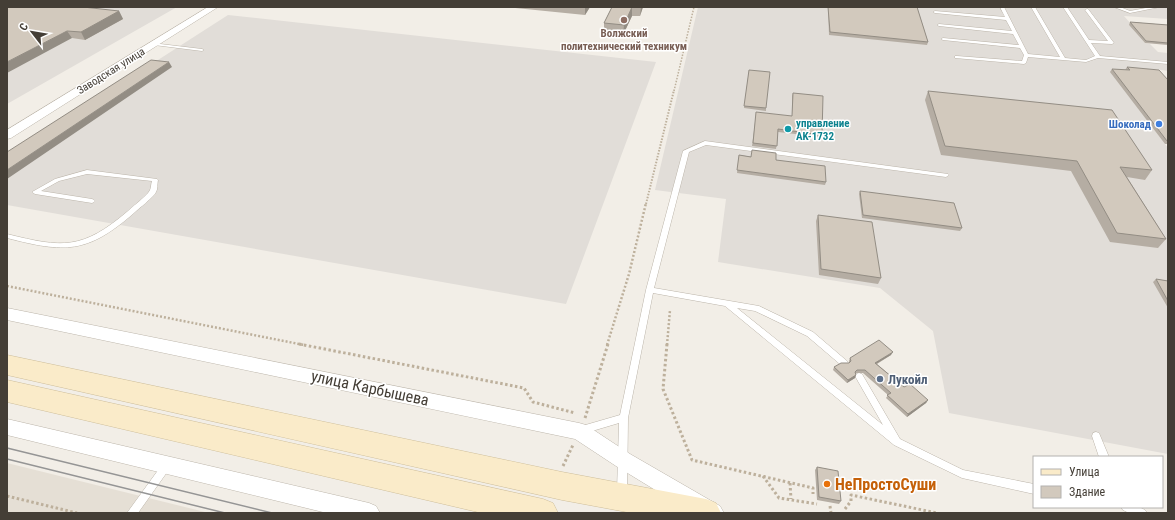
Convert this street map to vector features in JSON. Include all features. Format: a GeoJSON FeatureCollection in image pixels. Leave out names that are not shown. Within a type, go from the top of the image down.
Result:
{"type":"FeatureCollection","features":[{"type":"Feature","properties":{"kind":"street","name":"Заводская улица"},"geometry":{"type":"LineString","coordinates":[[7,135],[214,7]]}},
{"type":"Feature","properties":{"kind":"street","name":"улица Карбышева"},"geometry":{"type":"LineString","coordinates":[[7,314],[580,428],[624,460],[714,513]]}},
{"type":"Feature","properties":{"kind":"street"},"geometry":{"type":"LineString","coordinates":[[7,365],[621,505],[706,513]]}},
{"type":"Feature","properties":{"kind":"street"},"geometry":{"type":"LineString","coordinates":[[7,391],[543,513]]}},
{"type":"Feature","properties":{"kind":"street"},"geometry":{"type":"LineString","coordinates":[[7,427],[369,513]]}},
{"type":"Feature","properties":{"kind":"lane"},"geometry":{"type":"LineString","coordinates":[[957,57],[1024,63],[1026,56],[1002,7]]}},
{"type":"Feature","properties":{"kind":"lane"},"geometry":{"type":"LineString","coordinates":[[1033,7],[1064,59]]}},
{"type":"Feature","properties":{"kind":"lane"},"geometry":{"type":"LineString","coordinates":[[1065,7],[1098,57]]}},
{"type":"Feature","properties":{"kind":"lane"},"geometry":{"type":"LineString","coordinates":[[1116,7],[1130,12],[1158,7]]}},
{"type":"Feature","properties":{"kind":"lane"},"geometry":{"type":"LineString","coordinates":[[1087,10],[1112,43],[1087,41]]}},
{"type":"Feature","properties":{"kind":"lane"},"geometry":{"type":"LineString","coordinates":[[935,12],[1008,19]]}},
{"type":"Feature","properties":{"kind":"lane"},"geometry":{"type":"LineString","coordinates":[[939,25],[1015,33]]}},
{"type":"Feature","properties":{"kind":"lane"},"geometry":{"type":"LineString","coordinates":[[943,39],[1022,47]]}},
{"type":"Feature","properties":{"kind":"lane"},"geometry":{"type":"LineString","coordinates":[[154,44],[202,50]]}},
{"type":"Feature","properties":{"kind":"lane"},"geometry":{"type":"LineString","coordinates":[[1026,56],[1086,61],[1098,57],[1168,63]]}},
{"type":"Feature","properties":{"kind":"lane"},"geometry":{"type":"LineString","coordinates":[[621,505],[624,460],[624,418],[650,290],[686,151],[704,143],[946,175]]}},
{"type":"Feature","properties":{"kind":"lane"},"geometry":{"type":"LineString","coordinates":[[7,236],[57,246],[93,240],[116,224],[153,192],[155,180],[86,172],[57,180],[35,192],[92,201]]}},
{"type":"Feature","properties":{"kind":"lane"},"geometry":{"type":"LineString","coordinates":[[650,290],[756,308],[810,334],[844,363]]}},
{"type":"Feature","properties":{"kind":"lane"},"geometry":{"type":"LineString","coordinates":[[727,304],[897,442],[962,474],[1033,489]]}},
{"type":"Feature","properties":{"kind":"lane"},"geometry":{"type":"LineString","coordinates":[[859,376],[897,442]]}},
{"type":"Feature","properties":{"kind":"lane"},"geometry":{"type":"LineString","coordinates":[[580,428],[624,418]]}},
{"type":"Feature","properties":{"kind":"lane"},"geometry":{"type":"LineString","coordinates":[[1096,436],[1104,456]]}},
{"type":"Feature","properties":{"kind":"lane"},"geometry":{"type":"LineString","coordinates":[[132,513],[167,465]]}},
{"type":"Feature","properties":{"kind":"lane"},"geometry":{"type":"LineString","coordinates":[[1129,508],[1142,513]]}},
{"type":"Feature","properties":{"kind":"path"},"geometry":{"type":"LineString","coordinates":[[560,474],[580,428],[629,274],[694,7]]}},
{"type":"Feature","properties":{"kind":"path"},"geometry":{"type":"LineString","coordinates":[[7,286],[524,388],[533,402],[580,428]]}},
{"type":"Feature","properties":{"kind":"path"},"geometry":{"type":"LineString","coordinates":[[670,310],[663,389],[692,460],[813,488],[813,494]]}},
{"type":"Feature","properties":{"kind":"path"},"geometry":{"type":"LineString","coordinates":[[763,476],[779,498],[817,504]]}},
{"type":"Feature","properties":{"kind":"path"},"geometry":{"type":"LineString","coordinates":[[790,483],[790,500]]}},
{"type":"Feature","properties":{"kind":"path"},"geometry":{"type":"LineString","coordinates":[[845,509],[851,501],[851,495],[937,513]]}},
{"type":"Feature","properties":{"kind":"path"},"geometry":{"type":"LineString","coordinates":[[7,496],[77,513]]}},
{"type":"Feature","properties":{"kind":"path"},"geometry":{"type":"LineString","coordinates":[[830,506],[831,513]]}},
{"type":"Feature","properties":{"kind":"shaded area"},"geometry":{"type":"Polygon","coordinates":[[[7,7],[177,7],[7,104],[7,7]]]}},
{"type":"Feature","properties":{"kind":"shaded area"},"geometry":{"type":"Polygon","coordinates":[[[698,7],[1168,7],[1168,19],[1124,16],[1132,25],[1129,25],[1145,43],[1150,44],[1158,52],[1168,53],[1168,71],[1155,69],[1158,73],[1126,70],[1135,104],[1168,148],[1168,454],[949,413],[933,331],[880,288],[718,262],[726,199],[655,190],[698,7]]]}},
{"type":"Feature","properties":{"kind":"shaded area"},"geometry":{"type":"Polygon","coordinates":[[[228,15],[656,62],[566,304],[7,205],[7,157],[228,15]]]}},
{"type":"Feature","properties":{"kind":"shaded area"},"geometry":{"type":"Polygon","coordinates":[[[7,463],[209,513],[7,513],[7,463]]]}},
{"type":"Feature","properties":{"kind":"building"},"geometry":{"type":"Polygon","coordinates":[[[7,7],[83,7],[119,11],[81,32],[67,31],[7,62],[7,7]]]}},
{"type":"Feature","properties":{"kind":"building"},"geometry":{"type":"Polygon","coordinates":[[[612,7],[632,7],[624,25],[604,23],[612,7]]]}},
{"type":"Feature","properties":{"kind":"building"},"geometry":{"type":"Polygon","coordinates":[[[828,7],[917,7],[928,42],[830,32],[828,7]]]}},
{"type":"Feature","properties":{"kind":"building"},"geometry":{"type":"Polygon","coordinates":[[[1130,22],[1168,25],[1168,43],[1146,41],[1130,22]]]}},
{"type":"Feature","properties":{"kind":"building"},"geometry":{"type":"Polygon","coordinates":[[[151,60],[169,62],[7,170],[7,152],[151,60]]]}},
{"type":"Feature","properties":{"kind":"building","name":"Шоколад"},"geometry":{"type":"Polygon","coordinates":[[[1127,67],[1159,70],[1168,80],[1168,141],[1112,69],[1130,70],[1127,67]]]}},
{"type":"Feature","properties":{"kind":"building"},"geometry":{"type":"Polygon","coordinates":[[[749,70],[770,72],[766,108],[744,106],[749,70]]]}},
{"type":"Feature","properties":{"kind":"building"},"geometry":{"type":"Polygon","coordinates":[[[928,91],[1112,110],[1152,170],[1120,167],[1166,239],[1117,233],[1077,161],[945,146],[928,91]]]}},
{"type":"Feature","properties":{"kind":"building"},"geometry":{"type":"Polygon","coordinates":[[[793,93],[823,96],[822,135],[778,129],[777,146],[753,143],[756,112],[792,116],[793,93]]]}},
{"type":"Feature","properties":{"kind":"building"},"geometry":{"type":"Polygon","coordinates":[[[752,150],[776,153],[776,160],[825,166],[826,182],[737,170],[739,155],[751,157],[752,150]]]}},
{"type":"Feature","properties":{"kind":"building"},"geometry":{"type":"Polygon","coordinates":[[[860,191],[954,203],[962,228],[863,215],[860,191]]]}},
{"type":"Feature","properties":{"kind":"building"},"geometry":{"type":"Polygon","coordinates":[[[818,215],[872,222],[881,278],[821,269],[818,215]]]}},
{"type":"Feature","properties":{"kind":"building"},"geometry":{"type":"Polygon","coordinates":[[[1156,279],[1168,281],[1168,301],[1156,279]]]}},
{"type":"Feature","properties":{"kind":"building","name":"Лукойл"},"geometry":{"type":"Polygon","coordinates":[[[879,340],[893,352],[875,363],[904,387],[910,384],[928,400],[908,414],[887,395],[891,393],[865,370],[857,370],[855,372],[856,375],[848,380],[834,367],[841,363],[849,363],[851,361],[850,358],[879,340]]]}},
{"type":"Feature","properties":{"kind":"building","name":"НеПростоСуши"},"geometry":{"type":"Polygon","coordinates":[[[817,467],[838,471],[841,501],[819,497],[817,467]]]}},
{"type":"Feature","properties":{"kind":"tram line"},"geometry":{"type":"LineString","coordinates":[[7,448],[272,513]]}},
{"type":"Feature","properties":{"kind":"tram line"},"geometry":{"type":"LineString","coordinates":[[7,459],[225,513]]}},
{"type":"Feature","properties":{"kind":"place","name":"Волжский политехнический техникум"},"geometry":{"type":"Point","coordinates":[624,20]}},
{"type":"Feature","properties":{"kind":"place","name":"Шоколад"},"geometry":{"type":"Point","coordinates":[1159,124]}},
{"type":"Feature","properties":{"kind":"place","name":"управление AK-1732"},"geometry":{"type":"Point","coordinates":[788,129]}},
{"type":"Feature","properties":{"kind":"place","name":"Лукойл"},"geometry":{"type":"Point","coordinates":[880,379]}},
{"type":"Feature","properties":{"kind":"place","name":"НеПростоСуши"},"geometry":{"type":"Point","coordinates":[827,484]}}]}
